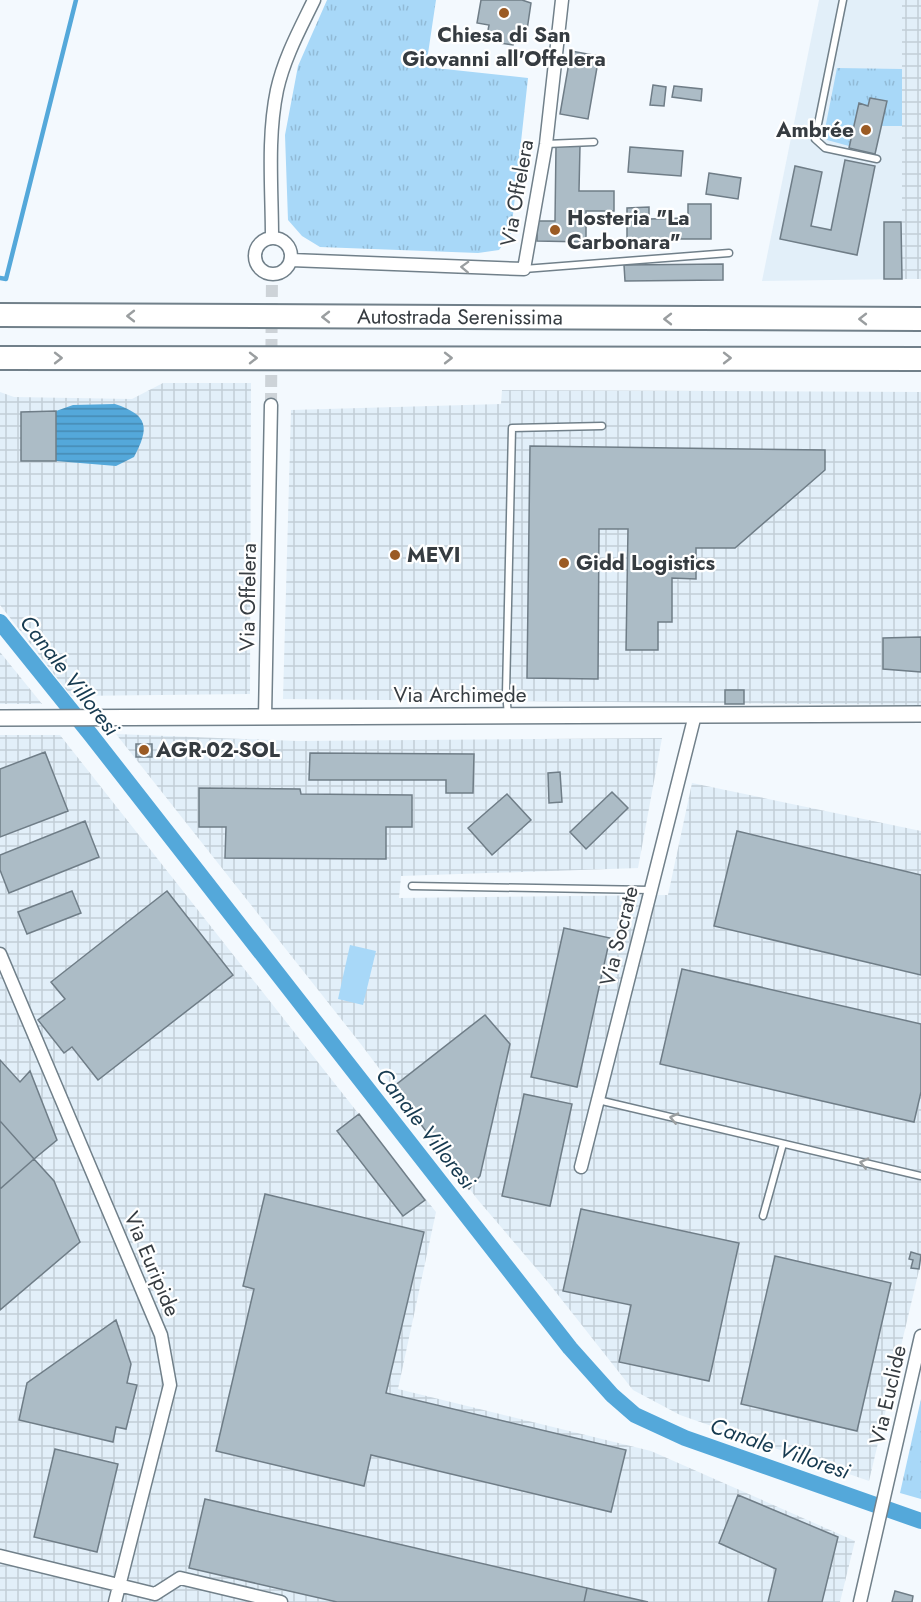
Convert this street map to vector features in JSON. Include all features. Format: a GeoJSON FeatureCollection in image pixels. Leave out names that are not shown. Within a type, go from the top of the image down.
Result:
{"type":"FeatureCollection","features":[{"type":"Feature","properties":{"kind":"highway","name":"Autostrada Serenissima"},"geometry":{"type":"LineString","coordinates":[[0,315],[921,319]]}},
{"type":"Feature","properties":{"kind":"highway","name":"Autostrada Serenissima"},"geometry":{"type":"LineString","coordinates":[[0,358],[921,359]]}},
{"type":"Feature","properties":{"kind":"street"},"geometry":{"type":"LineString","coordinates":[[291,260],[287,244],[272,237],[272,136],[277,88],[288,54],[314,0]]}},
{"type":"Feature","properties":{"kind":"street","name":"Via Offelera"},"geometry":{"type":"LineString","coordinates":[[272,237],[261,242],[255,253],[261,269],[277,273],[286,268],[291,260],[524,269],[546,144],[561,0]]}},
{"type":"Feature","properties":{"kind":"street","name":"Via Offelera"},"geometry":{"type":"LineString","coordinates":[[265,717],[271,405]]}},
{"type":"Feature","properties":{"kind":"street","name":"Via Archimede"},"geometry":{"type":"LineString","coordinates":[[0,718],[921,714]]}},
{"type":"Feature","properties":{"kind":"street","name":"Via Socrate"},"geometry":{"type":"LineString","coordinates":[[581,1167],[695,715]]}},
{"type":"Feature","properties":{"kind":"street","name":"Via Euripide"},"geometry":{"type":"LineString","coordinates":[[0,954],[161,1335],[170,1384],[115,1602]]}},
{"type":"Feature","properties":{"kind":"street","name":"Via Euclide"},"geometry":{"type":"LineString","coordinates":[[860,1602],[880,1525],[921,1336]]}},
{"type":"Feature","properties":{"kind":"street"},"geometry":{"type":"LineString","coordinates":[[0,1556],[120,1584],[157,1598],[180,1578],[280,1602]]}},
{"type":"Feature","properties":{"kind":"lane"},"geometry":{"type":"LineString","coordinates":[[843,0],[815,140],[821,147],[877,159]]}},
{"type":"Feature","properties":{"kind":"lane"},"geometry":{"type":"LineString","coordinates":[[546,144],[594,142]]}},
{"type":"Feature","properties":{"kind":"lane"},"geometry":{"type":"LineString","coordinates":[[524,269],[729,252]]}},
{"type":"Feature","properties":{"kind":"lane"},"geometry":{"type":"LineString","coordinates":[[508,716],[506,693],[512,428],[602,426]]}},
{"type":"Feature","properties":{"kind":"lane"},"geometry":{"type":"LineString","coordinates":[[412,886],[651,890]]}},
{"type":"Feature","properties":{"kind":"lane"},"geometry":{"type":"LineString","coordinates":[[598,1100],[921,1176]]}},
{"type":"Feature","properties":{"kind":"lane"},"geometry":{"type":"LineString","coordinates":[[763,1216],[783,1144]]}},
{"type":"Feature","properties":{"kind":"shaded area"},"geometry":{"type":"Polygon","coordinates":[[[819,0],[902,0],[902,279],[762,281],[819,0]]]}},
{"type":"Feature","properties":{"kind":"shaded area"},"geometry":{"type":"Polygon","coordinates":[[[902,0],[921,0],[921,279],[902,279],[902,0]]]}},
{"type":"Feature","properties":{"kind":"shaded area"},"geometry":{"type":"Polygon","coordinates":[[[163,383],[251,383],[250,694],[71,696],[0,605],[0,392],[14,397],[132,399],[163,383]]]}},
{"type":"Feature","properties":{"kind":"shaded area"},"geometry":{"type":"Polygon","coordinates":[[[502,390],[921,392],[921,705],[283,699],[291,410],[501,404],[502,390]]]}},
{"type":"Feature","properties":{"kind":"shaded area"},"geometry":{"type":"Polygon","coordinates":[[[115,404],[134,413],[143,423],[142,438],[134,457],[116,466],[56,461],[56,411],[73,405],[115,404]]]}},
{"type":"Feature","properties":{"kind":"shaded area"},"geometry":{"type":"Polygon","coordinates":[[[0,652],[42,704],[0,704],[0,652]]]}},
{"type":"Feature","properties":{"kind":"shaded area"},"geometry":{"type":"Polygon","coordinates":[[[116,734],[297,741],[662,738],[638,868],[401,876],[399,898],[668,895],[692,783],[921,831],[921,1262],[869,1481],[680,1415],[633,1390],[547,1281],[478,1200],[360,1043],[116,734]]]}},
{"type":"Feature","properties":{"kind":"shaded area"},"geometry":{"type":"Polygon","coordinates":[[[0,735],[60,735],[436,1212],[398,1389],[651,1451],[855,1541],[840,1602],[0,1602],[0,735]]]}},
{"type":"Feature","properties":{"kind":"green space"},"geometry":{"type":"Polygon","coordinates":[[[327,0],[436,0],[426,67],[528,78],[511,233],[499,250],[478,253],[320,247],[302,236],[288,220],[285,135],[298,66],[327,0]]]}},
{"type":"Feature","properties":{"kind":"green space"},"geometry":{"type":"Polygon","coordinates":[[[837,68],[902,69],[902,126],[881,126],[887,102],[870,98],[868,106],[859,104],[849,146],[827,140],[824,134],[837,68]]]}},
{"type":"Feature","properties":{"kind":"green space"},"geometry":{"type":"Polygon","coordinates":[[[350,945],[376,951],[363,1005],[338,999],[350,945]]]}},
{"type":"Feature","properties":{"kind":"green space"},"geometry":{"type":"Polygon","coordinates":[[[921,1399],[921,1499],[900,1493],[921,1399]]]}},
{"type":"Feature","properties":{"kind":"building","name":"Chiesa di San Giovanni all'Offelera"},"geometry":{"type":"Polygon","coordinates":[[[481,0],[522,0],[531,3],[527,30],[516,28],[513,45],[486,41],[489,25],[477,23],[481,0]]]}},
{"type":"Feature","properties":{"kind":"building"},"geometry":{"type":"Polygon","coordinates":[[[571,51],[599,56],[588,119],[560,114],[571,51]]]}},
{"type":"Feature","properties":{"kind":"building"},"geometry":{"type":"Polygon","coordinates":[[[653,85],[666,87],[664,106],[650,105],[653,85]]]}},
{"type":"Feature","properties":{"kind":"building"},"geometry":{"type":"Polygon","coordinates":[[[674,86],[702,89],[701,101],[672,97],[674,86]]]}},
{"type":"Feature","properties":{"kind":"building"},"geometry":{"type":"Polygon","coordinates":[[[870,98],[887,101],[875,154],[849,148],[859,103],[868,106],[870,98]]]}},
{"type":"Feature","properties":{"kind":"building"},"geometry":{"type":"Polygon","coordinates":[[[556,146],[580,146],[579,191],[614,191],[614,211],[586,211],[586,242],[537,241],[537,221],[555,221],[556,146]]]}},
{"type":"Feature","properties":{"kind":"building"},"geometry":{"type":"Polygon","coordinates":[[[630,147],[683,151],[681,176],[628,172],[630,147]]]}},
{"type":"Feature","properties":{"kind":"building"},"geometry":{"type":"Polygon","coordinates":[[[845,160],[875,166],[857,255],[780,239],[795,166],[822,172],[811,226],[831,230],[845,160]]]}},
{"type":"Feature","properties":{"kind":"building"},"geometry":{"type":"Polygon","coordinates":[[[709,173],[741,178],[738,199],[706,194],[709,173]]]}},
{"type":"Feature","properties":{"kind":"building"},"geometry":{"type":"Polygon","coordinates":[[[688,204],[711,204],[711,239],[627,239],[627,208],[649,207],[649,219],[688,218],[688,204]]]}},
{"type":"Feature","properties":{"kind":"building"},"geometry":{"type":"Polygon","coordinates":[[[884,222],[901,222],[902,279],[884,279],[884,222]]]}},
{"type":"Feature","properties":{"kind":"building"},"geometry":{"type":"Polygon","coordinates":[[[723,264],[723,280],[625,281],[624,265],[723,264]]]}},
{"type":"Feature","properties":{"kind":"building"},"geometry":{"type":"Polygon","coordinates":[[[56,411],[56,461],[21,461],[21,412],[56,411]]]}},
{"type":"Feature","properties":{"kind":"building","name":"Gidd Logistics"},"geometry":{"type":"Polygon","coordinates":[[[530,446],[825,450],[825,470],[735,548],[696,548],[696,579],[672,578],[672,622],[658,622],[658,650],[626,650],[628,529],[599,529],[598,679],[527,678],[530,446]]]}},
{"type":"Feature","properties":{"kind":"building"},"geometry":{"type":"Polygon","coordinates":[[[921,637],[921,672],[883,669],[883,638],[921,637]]]}},
{"type":"Feature","properties":{"kind":"building"},"geometry":{"type":"Polygon","coordinates":[[[725,690],[744,690],[744,704],[725,704],[725,690]]]}},
{"type":"Feature","properties":{"kind":"building","name":"AGR-02-SOL"},"geometry":{"type":"Polygon","coordinates":[[[136,744],[152,744],[152,757],[136,757],[136,744]]]}},
{"type":"Feature","properties":{"kind":"building"},"geometry":{"type":"Polygon","coordinates":[[[45,752],[68,811],[0,837],[0,769],[45,752]]]}},
{"type":"Feature","properties":{"kind":"building"},"geometry":{"type":"Polygon","coordinates":[[[310,753],[474,754],[473,793],[446,793],[446,780],[309,780],[310,753]]]}},
{"type":"Feature","properties":{"kind":"building"},"geometry":{"type":"Polygon","coordinates":[[[560,772],[562,802],[549,803],[548,773],[560,772]]]}},
{"type":"Feature","properties":{"kind":"building"},"geometry":{"type":"Polygon","coordinates":[[[199,788],[300,789],[301,794],[412,795],[412,827],[386,827],[386,859],[225,858],[226,827],[199,827],[199,788]]]}},
{"type":"Feature","properties":{"kind":"building"},"geometry":{"type":"Polygon","coordinates":[[[612,792],[628,808],[586,849],[570,832],[612,792]]]}},
{"type":"Feature","properties":{"kind":"building"},"geometry":{"type":"Polygon","coordinates":[[[507,794],[531,820],[492,855],[468,828],[507,794]]]}},
{"type":"Feature","properties":{"kind":"building"},"geometry":{"type":"Polygon","coordinates":[[[85,821],[99,857],[9,893],[0,870],[0,855],[85,821]]]}},
{"type":"Feature","properties":{"kind":"building"},"geometry":{"type":"Polygon","coordinates":[[[737,831],[921,875],[921,975],[714,926],[737,831]]]}},
{"type":"Feature","properties":{"kind":"building"},"geometry":{"type":"Polygon","coordinates":[[[72,891],[81,913],[27,934],[18,912],[72,891]]]}},
{"type":"Feature","properties":{"kind":"building"},"geometry":{"type":"Polygon","coordinates":[[[167,891],[233,975],[98,1080],[72,1047],[64,1053],[38,1020],[65,999],[51,982],[167,891]]]}},
{"type":"Feature","properties":{"kind":"building"},"geometry":{"type":"Polygon","coordinates":[[[564,928],[610,938],[577,1087],[531,1077],[564,928]]]}},
{"type":"Feature","properties":{"kind":"building"},"geometry":{"type":"Polygon","coordinates":[[[682,969],[921,1024],[921,1092],[914,1122],[660,1064],[682,969]]]}},
{"type":"Feature","properties":{"kind":"building"},"geometry":{"type":"Polygon","coordinates":[[[485,1015],[510,1044],[480,1176],[469,1189],[393,1087],[485,1015]]]}},
{"type":"Feature","properties":{"kind":"building"},"geometry":{"type":"Polygon","coordinates":[[[0,1060],[20,1082],[30,1071],[57,1140],[34,1159],[0,1121],[0,1060]]]}},
{"type":"Feature","properties":{"kind":"building"},"geometry":{"type":"Polygon","coordinates":[[[524,1094],[572,1104],[550,1206],[502,1196],[524,1094]]]}},
{"type":"Feature","properties":{"kind":"building"},"geometry":{"type":"Polygon","coordinates":[[[359,1114],[425,1200],[403,1216],[337,1131],[359,1114]]]}},
{"type":"Feature","properties":{"kind":"building"},"geometry":{"type":"Polygon","coordinates":[[[0,1121],[34,1159],[0,1189],[0,1121]]]}},
{"type":"Feature","properties":{"kind":"building"},"geometry":{"type":"Polygon","coordinates":[[[34,1159],[54,1181],[80,1242],[0,1310],[0,1189],[34,1159]]]}},
{"type":"Feature","properties":{"kind":"building"},"geometry":{"type":"Polygon","coordinates":[[[265,1194],[424,1232],[386,1393],[626,1450],[611,1512],[371,1455],[364,1486],[216,1451],[254,1289],[243,1286],[265,1194]]]}},
{"type":"Feature","properties":{"kind":"building"},"geometry":{"type":"Polygon","coordinates":[[[581,1209],[739,1243],[709,1381],[619,1362],[631,1305],[563,1291],[581,1209]]]}},
{"type":"Feature","properties":{"kind":"building"},"geometry":{"type":"Polygon","coordinates":[[[911,1252],[921,1255],[919,1269],[911,1268],[913,1260],[909,1259],[911,1252]]]}},
{"type":"Feature","properties":{"kind":"building"},"geometry":{"type":"Polygon","coordinates":[[[775,1256],[891,1283],[857,1431],[741,1404],[775,1256]]]}},
{"type":"Feature","properties":{"kind":"building"},"geometry":{"type":"Polygon","coordinates":[[[116,1320],[131,1364],[127,1383],[137,1385],[126,1429],[116,1427],[113,1442],[19,1420],[27,1383],[116,1320]]]}},
{"type":"Feature","properties":{"kind":"building"},"geometry":{"type":"Polygon","coordinates":[[[55,1449],[118,1464],[97,1552],[34,1537],[55,1449]]]}},
{"type":"Feature","properties":{"kind":"building"},"geometry":{"type":"Polygon","coordinates":[[[738,1495],[838,1537],[822,1602],[768,1602],[776,1569],[719,1543],[738,1495]]]}},
{"type":"Feature","properties":{"kind":"building"},"geometry":{"type":"Polygon","coordinates":[[[205,1499],[587,1588],[584,1602],[337,1602],[189,1568],[205,1499]]]}},
{"type":"Feature","properties":{"kind":"building"},"geometry":{"type":"Polygon","coordinates":[[[587,1588],[648,1602],[584,1602],[587,1588]]]}},
{"type":"Feature","properties":{"kind":"building"},"geometry":{"type":"Polygon","coordinates":[[[895,1591],[913,1596],[912,1602],[892,1602],[895,1591]]]}},
{"type":"Feature","properties":{"kind":"waterway"},"geometry":{"type":"LineString","coordinates":[[0,278],[6,279],[76,0]]}},
{"type":"Feature","properties":{"kind":"waterway","name":"Canale Villoresi"},"geometry":{"type":"LineString","coordinates":[[0,622],[570,1348],[612,1395],[635,1415],[685,1438],[921,1521]]}},
{"type":"Feature","properties":{"kind":"tunnel"},"geometry":{"type":"LineString","coordinates":[[271,405],[272,274]]}},
{"type":"Feature","properties":{"kind":"place","name":"Chiesa di San Giovanni all'Offelera"},"geometry":{"type":"Point","coordinates":[504,13]}},
{"type":"Feature","properties":{"kind":"place","name":"Ambrée"},"geometry":{"type":"Point","coordinates":[866,130]}},
{"type":"Feature","properties":{"kind":"place","name":"Hosteria \"La Carbonara\""},"geometry":{"type":"Point","coordinates":[555,230]}},
{"type":"Feature","properties":{"kind":"place","name":"MEVI"},"geometry":{"type":"Point","coordinates":[395,555]}},
{"type":"Feature","properties":{"kind":"place","name":"Gidd Logistics"},"geometry":{"type":"Point","coordinates":[564,563]}},
{"type":"Feature","properties":{"kind":"place","name":"AGR-02-SOL"},"geometry":{"type":"Point","coordinates":[144,750]}}]}
